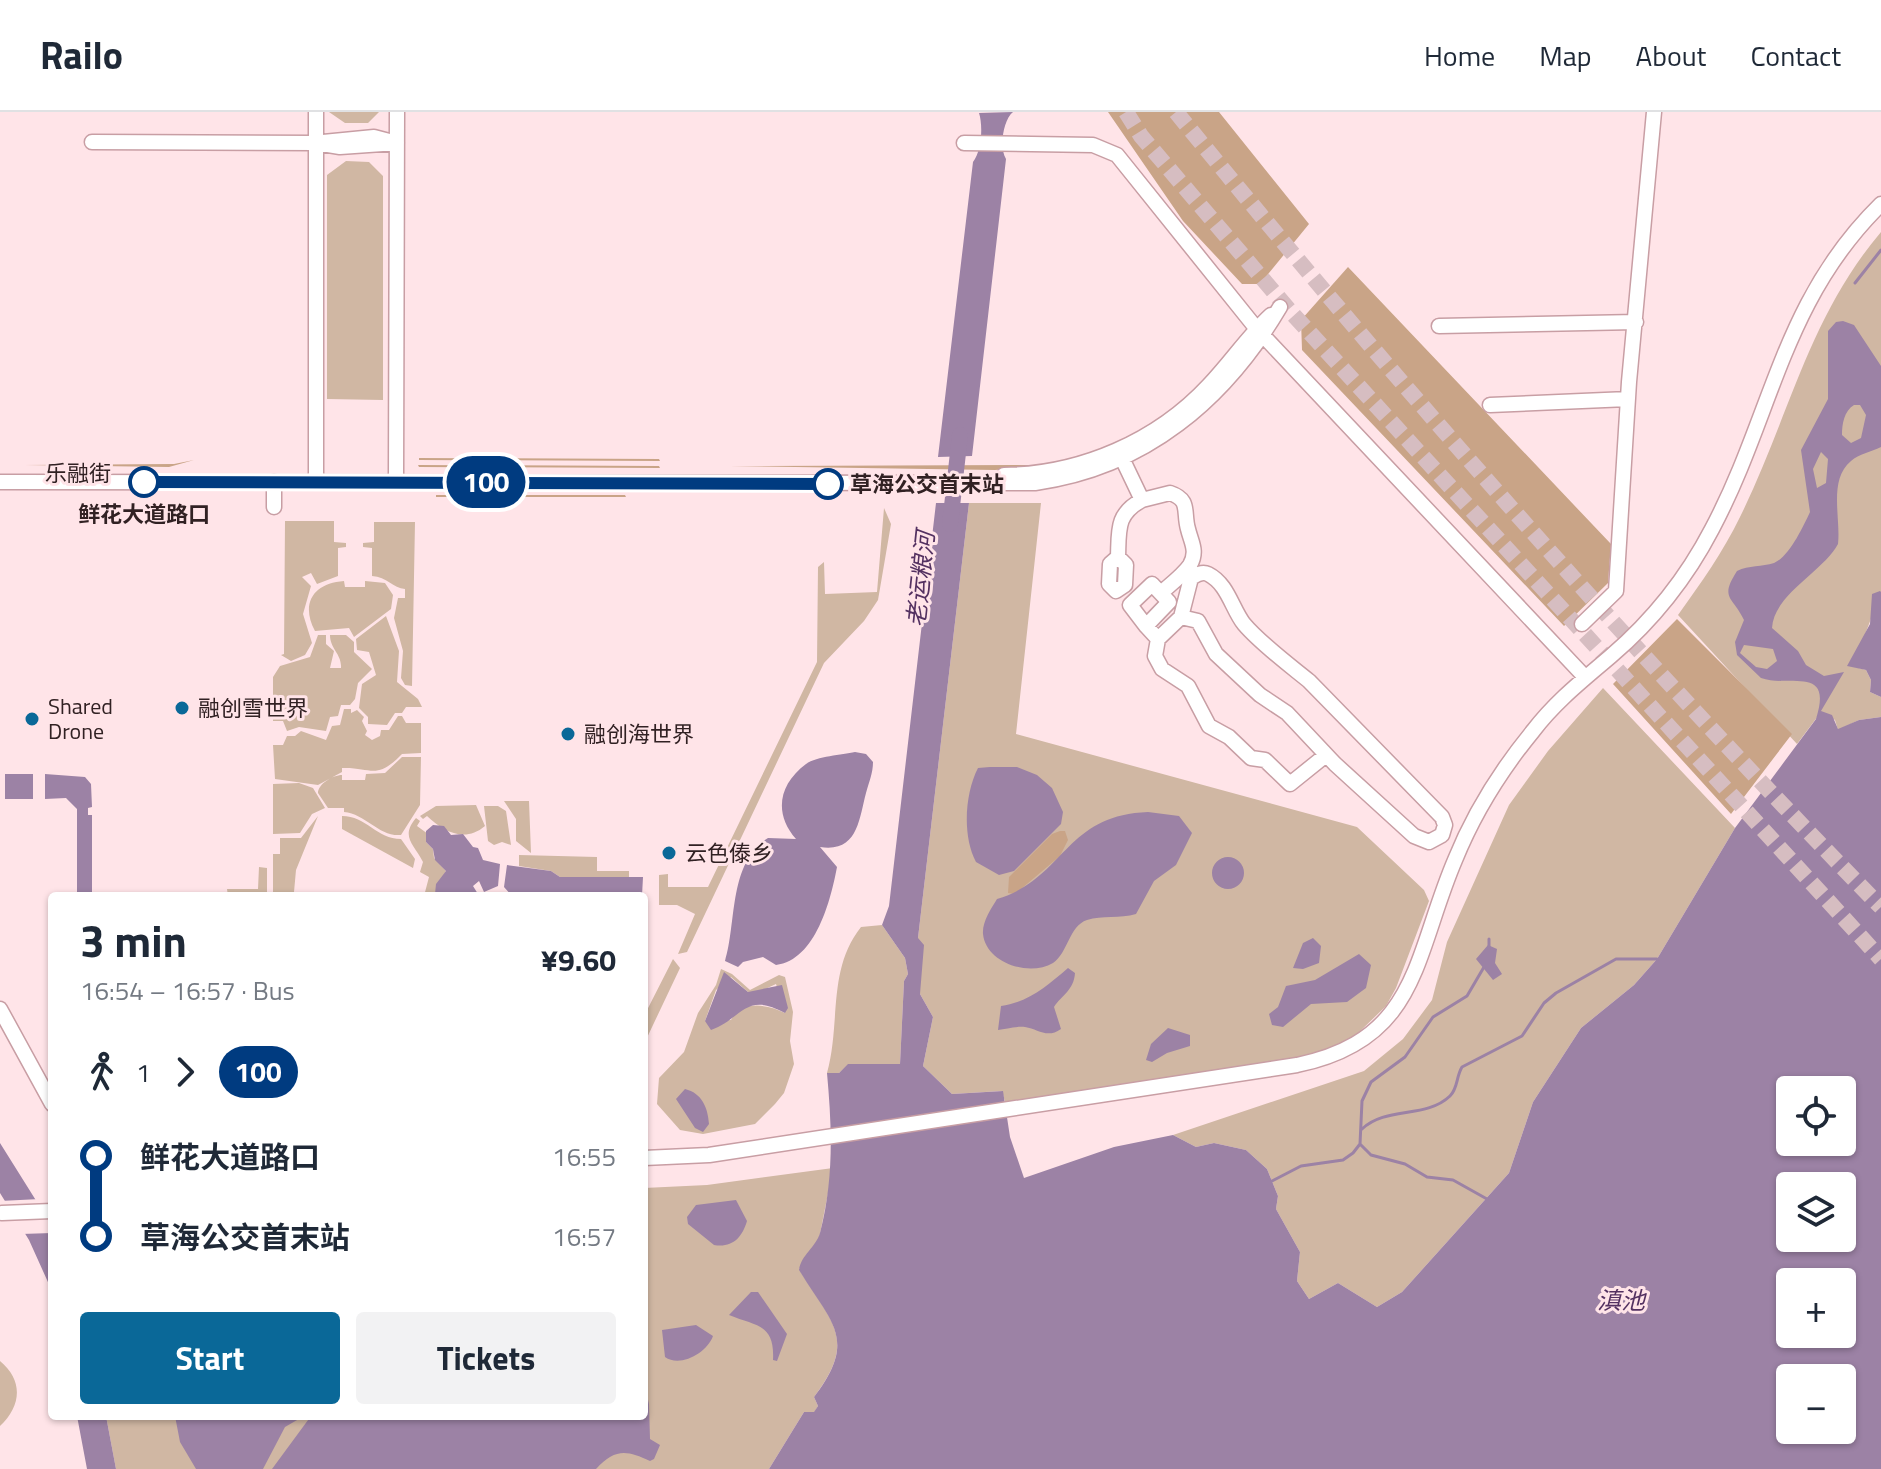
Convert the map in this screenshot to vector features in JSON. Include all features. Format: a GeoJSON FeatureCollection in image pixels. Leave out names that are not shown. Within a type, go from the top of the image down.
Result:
{"type":"FeatureCollection","features":[{"type":"Feature","properties":{"kind":"street"},"geometry":{"type":"LineString","coordinates":[[316,112],[316,478]]}},
{"type":"Feature","properties":{"kind":"street"},"geometry":{"type":"LineString","coordinates":[[396,478],[397,112]]}},
{"type":"Feature","properties":{"kind":"street"},"geometry":{"type":"LineString","coordinates":[[1582,624],[1616,591],[1628,399],[1654,112]]}},
{"type":"Feature","properties":{"kind":"street"},"geometry":{"type":"LineString","coordinates":[[92,142],[316,143],[340,138],[374,137],[397,143]]}},
{"type":"Feature","properties":{"kind":"street"},"geometry":{"type":"LineString","coordinates":[[964,143],[1093,145],[1117,155],[1260,332],[1584,676]]}},
{"type":"Feature","properties":{"kind":"street"},"geometry":{"type":"LineString","coordinates":[[648,1158],[709,1155],[1330,1059],[1376,1031],[1397,1008],[1408,989],[1446,880],[1475,817],[1509,762],[1558,701],[1611,656],[1658,608],[1691,566],[1728,496],[1806,301],[1845,243],[1881,204]]}},
{"type":"Feature","properties":{"kind":"street"},"geometry":{"type":"LineString","coordinates":[[1439,326],[1636,322]]}},
{"type":"Feature","properties":{"kind":"street","name":"乐融街"},"geometry":{"type":"LineString","coordinates":[[0,472],[316,478],[979,480],[1050,471],[1120,455],[1197,398],[1260,332]]}},
{"type":"Feature","properties":{"kind":"street"},"geometry":{"type":"LineString","coordinates":[[1490,405],[1628,399]]}},
{"type":"Feature","properties":{"kind":"street"},"geometry":{"type":"LineString","coordinates":[[1120,455],[1142,500]]}},
{"type":"Feature","properties":{"kind":"street","name":"乐融街"},"geometry":{"type":"LineString","coordinates":[[0,482],[274,482],[316,478]]}},
{"type":"Feature","properties":{"kind":"street"},"geometry":{"type":"LineString","coordinates":[[274,482],[274,507]]}},
{"type":"Feature","properties":{"kind":"street"},"geometry":{"type":"LineString","coordinates":[[1118,557],[1122,514],[1142,500],[1170,493],[1180,498],[1186,507],[1187,527],[1194,545],[1192,562],[1162,592]]}},
{"type":"Feature","properties":{"kind":"street"},"geometry":{"type":"LineString","coordinates":[[1181,617],[1198,621],[1216,654],[1260,695],[1287,713],[1326,755],[1414,836],[1429,842],[1442,835],[1445,825],[1442,817],[1309,681],[1286,665],[1245,625],[1230,596],[1209,575],[1191,578],[1181,617],[1158,639],[1154,650],[1156,661],[1188,686],[1209,726],[1229,737],[1251,758],[1265,760],[1290,784],[1326,755]]}},
{"type":"Feature","properties":{"kind":"street"},"geometry":{"type":"LineString","coordinates":[[1146,626],[1168,604],[1155,584],[1149,585],[1130,605],[1146,626],[1158,639]]}},
{"type":"Feature","properties":{"kind":"street"},"geometry":{"type":"LineString","coordinates":[[0,1009],[48,1097]]}},
{"type":"Feature","properties":{"kind":"street"},"geometry":{"type":"LineString","coordinates":[[2,1213],[48,1211]]}},
{"type":"Feature","properties":{"kind":"shaded area"},"geometry":{"type":"Polygon","coordinates":[[[329,112],[379,112],[368,123],[345,123],[329,112]]]}},
{"type":"Feature","properties":{"kind":"shaded area"},"geometry":{"type":"Polygon","coordinates":[[[1108,112],[1219,112],[1309,224],[1260,284],[1242,284],[1183,221],[1108,112]]]}},
{"type":"Feature","properties":{"kind":"shaded area"},"geometry":{"type":"Polygon","coordinates":[[[346,161],[369,162],[383,176],[383,400],[327,399],[327,175],[346,161]]]}},
{"type":"Feature","properties":{"kind":"shaded area"},"geometry":{"type":"Polygon","coordinates":[[[1881,232],[1881,592],[1860,648],[1848,665],[1866,670],[1871,680],[1870,692],[1881,697],[1881,717],[1859,720],[1838,730],[1835,720],[1821,712],[1797,744],[1678,615],[1719,555],[1740,517],[1817,334],[1835,299],[1881,232]]]}},
{"type":"Feature","properties":{"kind":"shaded area"},"geometry":{"type":"Polygon","coordinates":[[[1348,267],[1611,544],[1608,583],[1564,626],[1302,350],[1301,320],[1348,267]]]}},
{"type":"Feature","properties":{"kind":"shaded area"},"geometry":{"type":"Polygon","coordinates":[[[659,459],[660,461],[419,460],[659,459]]]}},
{"type":"Feature","properties":{"kind":"shaded area"},"geometry":{"type":"Polygon","coordinates":[[[194,460],[169,467],[25,465],[174,464],[194,460]]]}},
{"type":"Feature","properties":{"kind":"shaded area"},"geometry":{"type":"Polygon","coordinates":[[[1033,465],[1034,467],[995,470],[730,466],[1033,465]]]}},
{"type":"Feature","properties":{"kind":"shaded area"},"geometry":{"type":"Polygon","coordinates":[[[659,466],[660,468],[419,467],[659,466]]]}},
{"type":"Feature","properties":{"kind":"shaded area"},"geometry":{"type":"Polygon","coordinates":[[[1103,474],[1037,491],[911,491],[911,490],[1103,474]]]}},
{"type":"Feature","properties":{"kind":"shaded area"},"geometry":{"type":"Polygon","coordinates":[[[625,495],[626,497],[436,497],[625,495]]]}},
{"type":"Feature","properties":{"kind":"shaded area"},"geometry":{"type":"Polygon","coordinates":[[[969,503],[1041,503],[1016,734],[1357,827],[1424,890],[1429,901],[1396,988],[1386,1006],[1350,1041],[1296,1061],[1006,1105],[1002,1091],[952,1094],[923,1066],[933,1017],[920,994],[918,938],[969,503]]]}},
{"type":"Feature","properties":{"kind":"shaded area"},"geometry":{"type":"Polygon","coordinates":[[[884,508],[891,524],[878,600],[864,621],[824,663],[687,952],[678,954],[695,914],[677,905],[659,905],[659,875],[668,874],[668,887],[708,887],[817,662],[818,567],[824,562],[825,594],[877,592],[884,508]]]}},
{"type":"Feature","properties":{"kind":"shaded area"},"geometry":{"type":"Polygon","coordinates":[[[285,521],[334,521],[334,542],[346,543],[346,547],[338,548],[338,576],[317,584],[311,573],[302,577],[311,586],[303,614],[312,643],[305,655],[291,661],[281,655],[284,654],[285,521]]]}},
{"type":"Feature","properties":{"kind":"shaded area"},"geometry":{"type":"Polygon","coordinates":[[[374,522],[415,522],[412,686],[405,685],[401,678],[403,651],[394,618],[398,598],[405,598],[405,589],[372,576],[372,548],[363,547],[363,543],[374,542],[374,522]]]}},
{"type":"Feature","properties":{"kind":"shaded area"},"geometry":{"type":"Polygon","coordinates":[[[344,581],[345,587],[365,587],[365,581],[385,583],[393,595],[391,609],[354,637],[349,628],[315,631],[309,612],[313,596],[325,586],[344,581]]]}},
{"type":"Feature","properties":{"kind":"shaded area"},"geometry":{"type":"Polygon","coordinates":[[[386,616],[399,651],[397,682],[418,699],[422,707],[406,707],[402,713],[395,713],[387,725],[368,724],[368,717],[359,708],[362,684],[376,675],[369,652],[357,650],[356,639],[386,616]]]}},
{"type":"Feature","properties":{"kind":"shaded area"},"geometry":{"type":"Polygon","coordinates":[[[1677,619],[1792,734],[1731,814],[1613,684],[1677,619]]]}},
{"type":"Feature","properties":{"kind":"shaded area"},"geometry":{"type":"Polygon","coordinates":[[[318,635],[326,635],[326,644],[334,651],[330,668],[341,668],[330,635],[346,635],[354,642],[354,652],[372,669],[358,683],[355,699],[350,705],[341,705],[338,716],[330,717],[326,731],[299,727],[287,731],[283,721],[273,721],[273,677],[280,666],[310,657],[318,635]]]}},
{"type":"Feature","properties":{"kind":"shaded area"},"geometry":{"type":"Polygon","coordinates":[[[1603,688],[1735,828],[1657,959],[1634,985],[1581,1028],[1533,1102],[1509,1173],[1402,1292],[1377,1307],[1338,1283],[1309,1299],[1297,1281],[1300,1252],[1276,1209],[1278,1196],[1267,1169],[1246,1150],[1214,1143],[1196,1147],[1173,1135],[1364,1071],[1403,1039],[1432,1000],[1447,942],[1509,805],[1548,751],[1603,688]]]}},
{"type":"Feature","properties":{"kind":"shaded area"},"geometry":{"type":"Polygon","coordinates":[[[344,709],[351,709],[351,713],[357,710],[364,717],[365,735],[372,740],[380,736],[381,730],[389,730],[398,716],[402,716],[406,723],[421,723],[421,753],[402,754],[380,770],[342,768],[342,772],[318,785],[275,779],[273,745],[283,745],[287,736],[295,736],[301,731],[326,740],[332,726],[340,725],[344,709]]]}},
{"type":"Feature","properties":{"kind":"shaded area"},"geometry":{"type":"Polygon","coordinates":[[[402,757],[421,757],[420,805],[401,835],[386,833],[344,812],[344,808],[328,808],[318,793],[323,783],[334,777],[342,775],[342,780],[365,780],[366,774],[385,773],[402,757]]]}},
{"type":"Feature","properties":{"kind":"shaded area"},"geometry":{"type":"Polygon","coordinates":[[[299,783],[313,788],[325,808],[312,814],[300,833],[273,834],[273,784],[299,783]]]}},
{"type":"Feature","properties":{"kind":"shaded area"},"geometry":{"type":"Polygon","coordinates":[[[504,801],[529,801],[531,853],[516,841],[516,819],[504,801]]]}},
{"type":"Feature","properties":{"kind":"shaded area"},"geometry":{"type":"Polygon","coordinates":[[[476,805],[485,826],[470,834],[448,831],[427,816],[423,819],[420,816],[436,806],[476,805]]]}},
{"type":"Feature","properties":{"kind":"shaded area"},"geometry":{"type":"Polygon","coordinates":[[[484,806],[498,806],[506,811],[511,845],[502,842],[494,845],[488,841],[484,806]]]}},
{"type":"Feature","properties":{"kind":"shaded area"},"geometry":{"type":"Polygon","coordinates":[[[318,816],[296,870],[294,892],[273,892],[273,854],[280,854],[280,838],[301,838],[318,816]]]}},
{"type":"Feature","properties":{"kind":"shaded area"},"geometry":{"type":"Polygon","coordinates":[[[342,816],[401,839],[415,859],[413,868],[342,829],[342,816]]]}},
{"type":"Feature","properties":{"kind":"shaded area"},"geometry":{"type":"Polygon","coordinates":[[[416,818],[420,821],[417,826],[428,834],[426,842],[433,849],[434,858],[446,871],[436,892],[425,892],[429,877],[420,872],[423,862],[409,836],[416,818]]]}},
{"type":"Feature","properties":{"kind":"shaded area"},"geometry":{"type":"Polygon","coordinates":[[[1065,831],[1068,840],[1060,856],[1015,894],[1008,893],[1009,877],[1052,834],[1065,831]]]}},
{"type":"Feature","properties":{"kind":"shaded area"},"geometry":{"type":"Polygon","coordinates":[[[519,855],[597,857],[597,871],[629,871],[629,877],[560,877],[551,871],[519,866],[519,855]]]}},
{"type":"Feature","properties":{"kind":"shaded area"},"geometry":{"type":"Polygon","coordinates":[[[259,867],[267,868],[267,892],[227,892],[227,889],[258,889],[259,867]]]}},
{"type":"Feature","properties":{"kind":"shaded area"},"geometry":{"type":"Polygon","coordinates":[[[882,925],[905,958],[908,974],[904,981],[900,1064],[849,1064],[839,1073],[827,1073],[843,961],[861,927],[882,925]]]}},
{"type":"Feature","properties":{"kind":"shaded area"},"geometry":{"type":"Polygon","coordinates":[[[673,959],[680,968],[648,1036],[648,1008],[673,959]]]}},
{"type":"Feature","properties":{"kind":"shaded area"},"geometry":{"type":"Polygon","coordinates":[[[721,969],[732,974],[750,990],[779,975],[785,977],[793,1012],[790,1041],[794,1064],[784,1093],[755,1124],[703,1134],[680,1130],[657,1104],[659,1078],[684,1052],[698,1013],[716,985],[721,969]],[[731,977],[716,990],[705,1021],[731,1020],[741,1009],[755,1006],[771,1007],[785,1013],[776,984],[759,992],[748,992],[731,977]]]}},
{"type":"Feature","properties":{"kind":"shaded area"},"geometry":{"type":"Polygon","coordinates":[[[833,1168],[819,1239],[799,1269],[830,1318],[837,1345],[835,1360],[814,1397],[818,1406],[814,1413],[804,1412],[769,1469],[116,1469],[107,1420],[648,1420],[648,1188],[707,1185],[833,1168]]]}},
{"type":"Feature","properties":{"kind":"shaded area"},"geometry":{"type":"Polygon","coordinates":[[[0,1361],[13,1377],[17,1394],[12,1410],[0,1426],[0,1361]]]}},
{"type":"Feature","properties":{"kind":"water"},"geometry":{"type":"Polygon","coordinates":[[[1013,112],[1003,134],[1006,159],[972,456],[938,457],[973,162],[981,138],[979,113],[1013,112]]]}},
{"type":"Feature","properties":{"kind":"water","name":"滇池"},"geometry":{"type":"Polygon","coordinates":[[[1836,322],[1854,325],[1881,366],[1881,447],[1854,459],[1844,469],[1837,500],[1838,544],[1781,604],[1772,628],[1798,651],[1806,665],[1824,676],[1844,672],[1821,711],[1832,715],[1838,729],[1859,720],[1881,717],[1881,1469],[769,1469],[804,1412],[814,1412],[818,1406],[814,1397],[835,1360],[837,1346],[830,1319],[799,1270],[820,1233],[828,1193],[831,1134],[827,1073],[839,1073],[848,1064],[900,1064],[904,981],[908,974],[905,958],[882,925],[889,906],[936,503],[969,503],[918,938],[924,945],[920,994],[933,1017],[923,1066],[952,1094],[1003,1091],[1010,1137],[1024,1178],[1114,1147],[1173,1135],[1196,1147],[1214,1143],[1246,1150],[1267,1169],[1278,1196],[1276,1209],[1300,1252],[1297,1281],[1309,1299],[1338,1283],[1377,1307],[1402,1292],[1509,1173],[1533,1102],[1581,1028],[1634,985],[1657,959],[1735,828],[1816,719],[1820,702],[1819,691],[1814,685],[1761,678],[1737,655],[1735,642],[1744,620],[1728,592],[1737,571],[1780,560],[1795,541],[1810,512],[1801,450],[1828,399],[1828,331],[1836,322]],[[1854,405],[1844,418],[1842,427],[1842,435],[1851,443],[1861,438],[1866,415],[1860,405],[1854,405]],[[1821,452],[1813,469],[1817,488],[1826,483],[1828,459],[1821,452]],[[1744,645],[1740,653],[1756,667],[1767,669],[1777,661],[1773,649],[1744,645]]]}},
{"type":"Feature","properties":{"kind":"water"},"geometry":{"type":"Polygon","coordinates":[[[1880,591],[1881,697],[1870,692],[1871,680],[1866,670],[1847,666],[1870,624],[1872,594],[1880,591]]]}},
{"type":"Feature","properties":{"kind":"water"},"geometry":{"type":"Polygon","coordinates":[[[855,752],[866,754],[873,762],[872,774],[855,832],[842,845],[820,847],[837,867],[826,911],[811,940],[790,961],[776,965],[763,957],[743,962],[738,967],[725,961],[736,895],[746,862],[768,838],[796,839],[784,820],[782,810],[782,800],[790,781],[811,761],[855,752]]]}},
{"type":"Feature","properties":{"kind":"water"},"geometry":{"type":"Polygon","coordinates":[[[1017,767],[1037,775],[1052,788],[1063,812],[1061,824],[1014,871],[999,875],[976,862],[967,827],[968,802],[974,778],[978,768],[1017,767]]]}},
{"type":"Feature","properties":{"kind":"water"},"geometry":{"type":"Polygon","coordinates":[[[5,774],[33,774],[33,799],[5,799],[5,774]]]}},
{"type":"Feature","properties":{"kind":"water"},"geometry":{"type":"Polygon","coordinates":[[[45,774],[85,777],[91,784],[92,807],[88,808],[88,815],[92,815],[92,892],[77,892],[77,809],[66,798],[45,799],[45,774]]]}},
{"type":"Feature","properties":{"kind":"water"},"geometry":{"type":"Polygon","coordinates":[[[1148,812],[1179,816],[1192,833],[1176,865],[1154,881],[1136,914],[1081,923],[1058,959],[1043,967],[1010,965],[992,953],[986,944],[983,929],[997,899],[1020,890],[1099,824],[1120,816],[1148,812]]]}},
{"type":"Feature","properties":{"kind":"water"},"geometry":{"type":"Polygon","coordinates":[[[433,825],[444,826],[451,835],[463,834],[473,847],[478,848],[483,860],[500,864],[498,886],[484,892],[479,881],[473,886],[477,892],[435,892],[436,884],[446,871],[435,860],[433,849],[426,842],[426,831],[433,825]]]}},
{"type":"Feature","properties":{"kind":"water"},"geometry":{"type":"Polygon","coordinates":[[[1228,857],[1239,862],[1244,873],[1239,884],[1228,889],[1217,884],[1212,873],[1217,862],[1228,857]]]}},
{"type":"Feature","properties":{"kind":"water"},"geometry":{"type":"Polygon","coordinates":[[[507,865],[551,871],[560,877],[643,877],[642,892],[508,892],[504,887],[507,865]]]}},
{"type":"Feature","properties":{"kind":"water"},"geometry":{"type":"Polygon","coordinates":[[[1313,938],[1321,946],[1319,963],[1303,969],[1293,968],[1303,943],[1313,938]]]}},
{"type":"Feature","properties":{"kind":"water"},"geometry":{"type":"Polygon","coordinates":[[[1488,945],[1497,949],[1495,963],[1502,974],[1493,980],[1476,959],[1488,945]]]}},
{"type":"Feature","properties":{"kind":"water"},"geometry":{"type":"Polygon","coordinates":[[[1359,954],[1371,965],[1366,988],[1347,1002],[1311,1004],[1283,1027],[1272,1025],[1269,1014],[1278,1007],[1286,986],[1315,980],[1359,954]]]}},
{"type":"Feature","properties":{"kind":"water"},"geometry":{"type":"Polygon","coordinates":[[[1068,968],[1075,973],[1072,984],[1054,1007],[1061,1029],[1047,1033],[1025,1027],[998,1030],[1001,1006],[1029,997],[1068,968]]]}},
{"type":"Feature","properties":{"kind":"water"},"geometry":{"type":"Polygon","coordinates":[[[724,972],[748,992],[782,985],[788,1008],[785,1013],[772,1007],[752,1006],[711,1030],[705,1021],[724,972]]]}},
{"type":"Feature","properties":{"kind":"water"},"geometry":{"type":"Polygon","coordinates":[[[1168,1028],[1190,1035],[1190,1046],[1167,1053],[1152,1062],[1146,1060],[1151,1044],[1168,1028]]]}},
{"type":"Feature","properties":{"kind":"water"},"geometry":{"type":"Polygon","coordinates":[[[685,1089],[696,1094],[705,1107],[709,1124],[703,1132],[695,1128],[676,1099],[685,1089]]]}},
{"type":"Feature","properties":{"kind":"water"},"geometry":{"type":"Polygon","coordinates":[[[0,1143],[48,1220],[48,1282],[29,1240],[0,1193],[0,1143]]]}},
{"type":"Feature","properties":{"kind":"water"},"geometry":{"type":"Polygon","coordinates":[[[736,1200],[747,1221],[739,1237],[731,1243],[714,1245],[688,1224],[687,1217],[696,1205],[736,1200]]]}},
{"type":"Feature","properties":{"kind":"water"},"geometry":{"type":"Polygon","coordinates":[[[751,1292],[758,1292],[787,1334],[777,1361],[773,1360],[773,1348],[767,1332],[755,1324],[729,1315],[751,1292]]]}},
{"type":"Feature","properties":{"kind":"water"},"geometry":{"type":"Polygon","coordinates":[[[696,1325],[713,1336],[705,1348],[685,1360],[665,1357],[662,1330],[696,1325]]]}},
{"type":"Feature","properties":{"kind":"water"},"geometry":{"type":"Polygon","coordinates":[[[648,1400],[650,1439],[660,1445],[650,1461],[628,1453],[615,1454],[596,1469],[272,1469],[308,1420],[648,1420],[648,1400]]]}},
{"type":"Feature","properties":{"kind":"water"},"geometry":{"type":"Polygon","coordinates":[[[78,1420],[107,1420],[116,1469],[87,1469],[78,1420]]]}},
{"type":"Feature","properties":{"kind":"water"},"geometry":{"type":"Polygon","coordinates":[[[176,1420],[297,1420],[285,1427],[263,1469],[196,1469],[180,1442],[176,1420]]]}},
{"type":"Feature","properties":{"kind":"pier"},"geometry":{"type":"Polygon","coordinates":[[[40,1199],[48,1212],[48,1233],[21,1234],[0,1201],[40,1199]]]}},
{"type":"Feature","properties":{"kind":"waterway"},"geometry":{"type":"LineString","coordinates":[[1855,283],[1881,250]]}},
{"type":"Feature","properties":{"kind":"waterway","name":"老运粮河"},"geometry":{"type":"LineString","coordinates":[[950,524],[960,435]]}},
{"type":"Feature","properties":{"kind":"waterway"},"geometry":{"type":"LineString","coordinates":[[1489,939],[1489,948]]}},
{"type":"Feature","properties":{"kind":"waterway"},"geometry":{"type":"LineString","coordinates":[[1362,1129],[1382,1117],[1430,1108],[1450,1096],[1462,1067],[1522,1036],[1544,1003],[1556,993],[1616,959],[1657,959]]}},
{"type":"Feature","properties":{"kind":"waterway"},"geometry":{"type":"LineString","coordinates":[[1272,1181],[1301,1166],[1343,1160],[1353,1153],[1360,1144],[1362,1101],[1371,1082],[1405,1057],[1433,1017],[1467,996],[1484,967]]}},
{"type":"Feature","properties":{"kind":"waterway"},"geometry":{"type":"LineString","coordinates":[[1360,1144],[1371,1155],[1405,1164],[1427,1177],[1453,1180],[1487,1199]]}},
{"type":"Feature","properties":{"kind":"tunnel"},"geometry":{"type":"LineString","coordinates":[[1126,112],[1141,136],[1290,311],[1881,959]]}},
{"type":"Feature","properties":{"kind":"tunnel"},"geometry":{"type":"LineString","coordinates":[[1176,112],[1346,317],[1520,518],[1698,715],[1881,907]]}},
{"type":"Feature","properties":{"kind":"bus line","name":"100"},"geometry":{"type":"LineString","coordinates":[[144,482],[828,484]]}},
{"type":"Feature","properties":{"kind":"place","name":"鲜花大道路口"},"geometry":{"type":"Point","coordinates":[144,482]}},
{"type":"Feature","properties":{"kind":"place","name":"草海公交首末站"},"geometry":{"type":"Point","coordinates":[828,484]}},
{"type":"Feature","properties":{"kind":"place","name":"融创雪世界"},"geometry":{"type":"Point","coordinates":[182,708]}},
{"type":"Feature","properties":{"kind":"place","name":"Shared Drone"},"geometry":{"type":"Point","coordinates":[32,719]}},
{"type":"Feature","properties":{"kind":"place","name":"融创海世界"},"geometry":{"type":"Point","coordinates":[568,734]}},
{"type":"Feature","properties":{"kind":"place","name":"云色傣乡"},"geometry":{"type":"Point","coordinates":[669,853]}}]}
